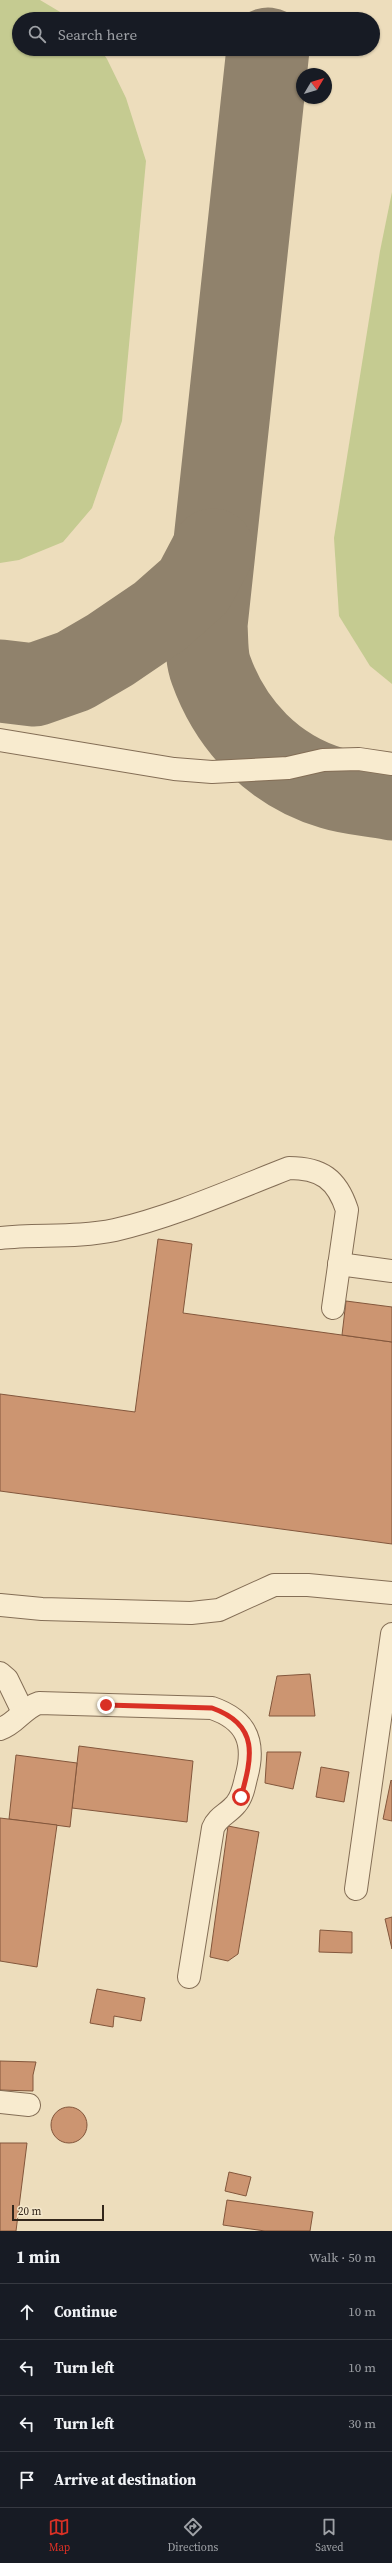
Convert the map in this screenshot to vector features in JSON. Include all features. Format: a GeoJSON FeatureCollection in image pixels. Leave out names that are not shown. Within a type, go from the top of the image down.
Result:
{"type":"FeatureCollection","features":[{"type":"Feature","properties":{"kind":"lane"},"geometry":{"type":"LineString","coordinates":[[0,740],[174,769],[212,772],[288,768],[323,760],[359,759],[392,764]]}},
{"type":"Feature","properties":{"kind":"lane"},"geometry":{"type":"LineString","coordinates":[[0,1238],[85,1235],[114,1230],[165,1215],[290,1168],[305,1168],[320,1173],[333,1182],[342,1195],[347,1210],[333,1308]]}},
{"type":"Feature","properties":{"kind":"lane"},"geometry":{"type":"LineString","coordinates":[[339,1264],[392,1271]]}},
{"type":"Feature","properties":{"kind":"lane"},"geometry":{"type":"LineString","coordinates":[[0,1605],[42,1609],[192,1613],[219,1610],[274,1585],[308,1585],[392,1593]]}},
{"type":"Feature","properties":{"kind":"lane"},"geometry":{"type":"LineString","coordinates":[[356,1889],[392,1634]]}},
{"type":"Feature","properties":{"kind":"lane"},"geometry":{"type":"LineString","coordinates":[[0,1673],[7,1679],[22,1712]]}},
{"type":"Feature","properties":{"kind":"lane"},"geometry":{"type":"LineString","coordinates":[[0,1729],[9,1725],[22,1712],[39,1703],[212,1708],[226,1713],[238,1722],[246,1734],[250,1748],[250,1762],[241,1797],[235,1805],[220,1816],[213,1828],[189,1978]]}},
{"type":"Feature","properties":{"kind":"lane"},"geometry":{"type":"LineString","coordinates":[[0,2102],[29,2105]]}},
{"type":"Feature","properties":{"kind":"green space"},"geometry":{"type":"Polygon","coordinates":[[[0,0],[40,0],[60,12],[12,12],[12,56],[105,56],[126,98],[146,161],[122,421],[92,508],[63,542],[19,560],[0,563],[0,0]]]}},
{"type":"Feature","properties":{"kind":"green space"},"geometry":{"type":"Polygon","coordinates":[[[392,192],[392,684],[370,666],[339,616],[334,538],[380,251],[392,192]]]}},
{"type":"Feature","properties":{"kind":"building"},"geometry":{"type":"Polygon","coordinates":[[[158,1239],[192,1244],[183,1313],[392,1342],[392,1544],[0,1491],[0,1394],[135,1412],[158,1239]]]}},
{"type":"Feature","properties":{"kind":"building"},"geometry":{"type":"Polygon","coordinates":[[[346,1301],[392,1307],[392,1342],[342,1335],[346,1301]]]}},
{"type":"Feature","properties":{"kind":"building"},"geometry":{"type":"Polygon","coordinates":[[[310,1674],[315,1716],[269,1716],[277,1676],[310,1674]]]}},
{"type":"Feature","properties":{"kind":"building"},"geometry":{"type":"Polygon","coordinates":[[[79,1746],[193,1761],[187,1822],[72,1808],[79,1746]]]}},
{"type":"Feature","properties":{"kind":"building"},"geometry":{"type":"Polygon","coordinates":[[[267,1752],[301,1752],[293,1789],[265,1783],[267,1752]]]}},
{"type":"Feature","properties":{"kind":"building"},"geometry":{"type":"Polygon","coordinates":[[[16,1755],[77,1763],[70,1827],[9,1819],[16,1755]]]}},
{"type":"Feature","properties":{"kind":"building"},"geometry":{"type":"Polygon","coordinates":[[[321,1767],[349,1772],[344,1802],[316,1797],[321,1767]]]}},
{"type":"Feature","properties":{"kind":"building"},"geometry":{"type":"Polygon","coordinates":[[[391,1780],[392,1781],[392,1821],[383,1819],[391,1780]]]}},
{"type":"Feature","properties":{"kind":"building"},"geometry":{"type":"Polygon","coordinates":[[[0,1818],[57,1825],[37,1967],[0,1961],[0,1818]]]}},
{"type":"Feature","properties":{"kind":"building"},"geometry":{"type":"Polygon","coordinates":[[[228,1826],[259,1832],[238,1954],[228,1961],[210,1957],[228,1826]]]}},
{"type":"Feature","properties":{"kind":"building"},"geometry":{"type":"Polygon","coordinates":[[[392,1917],[392,1949],[385,1919],[392,1917]]]}},
{"type":"Feature","properties":{"kind":"building"},"geometry":{"type":"Polygon","coordinates":[[[320,1930],[352,1932],[352,1953],[319,1952],[320,1930]]]}},
{"type":"Feature","properties":{"kind":"building"},"geometry":{"type":"Polygon","coordinates":[[[97,1989],[145,1998],[141,2021],[114,2016],[113,2027],[90,2023],[97,1989]]]}},
{"type":"Feature","properties":{"kind":"building"},"geometry":{"type":"Polygon","coordinates":[[[0,2061],[36,2062],[33,2075],[33,2091],[0,2090],[0,2061]]]}},
{"type":"Feature","properties":{"kind":"building"},"geometry":{"type":"Polygon","coordinates":[[[66,2107],[72,2107],[82,2112],[87,2125],[82,2138],[72,2143],[66,2143],[56,2138],[51,2128],[51,2122],[56,2112],[66,2107]]]}},
{"type":"Feature","properties":{"kind":"building"},"geometry":{"type":"Polygon","coordinates":[[[0,2143],[27,2143],[16,2231],[0,2231],[0,2143]]]}},
{"type":"Feature","properties":{"kind":"building"},"geometry":{"type":"Polygon","coordinates":[[[229,2172],[251,2177],[246,2196],[225,2191],[229,2172]]]}},
{"type":"Feature","properties":{"kind":"building"},"geometry":{"type":"Polygon","coordinates":[[[227,2200],[313,2212],[310,2231],[265,2231],[223,2225],[227,2200]]]}},
{"type":"Feature","properties":{"kind":"taxiway"},"geometry":{"type":"LineString","coordinates":[[267,56],[206,625],[208,659],[211,670],[230,710],[257,744],[274,758],[291,770],[332,788],[347,792],[392,799]]}},
{"type":"Feature","properties":{"kind":"taxiway"},"geometry":{"type":"LineString","coordinates":[[0,681],[34,685],[74,671],[110,650],[160,616],[194,586],[213,550]]}},
{"type":"Feature","properties":{"kind":"route"},"geometry":{"type":"LineString","coordinates":[[106,1705],[212,1708],[226,1713],[238,1722],[246,1734],[250,1748],[250,1762],[241,1797]]}}]}
